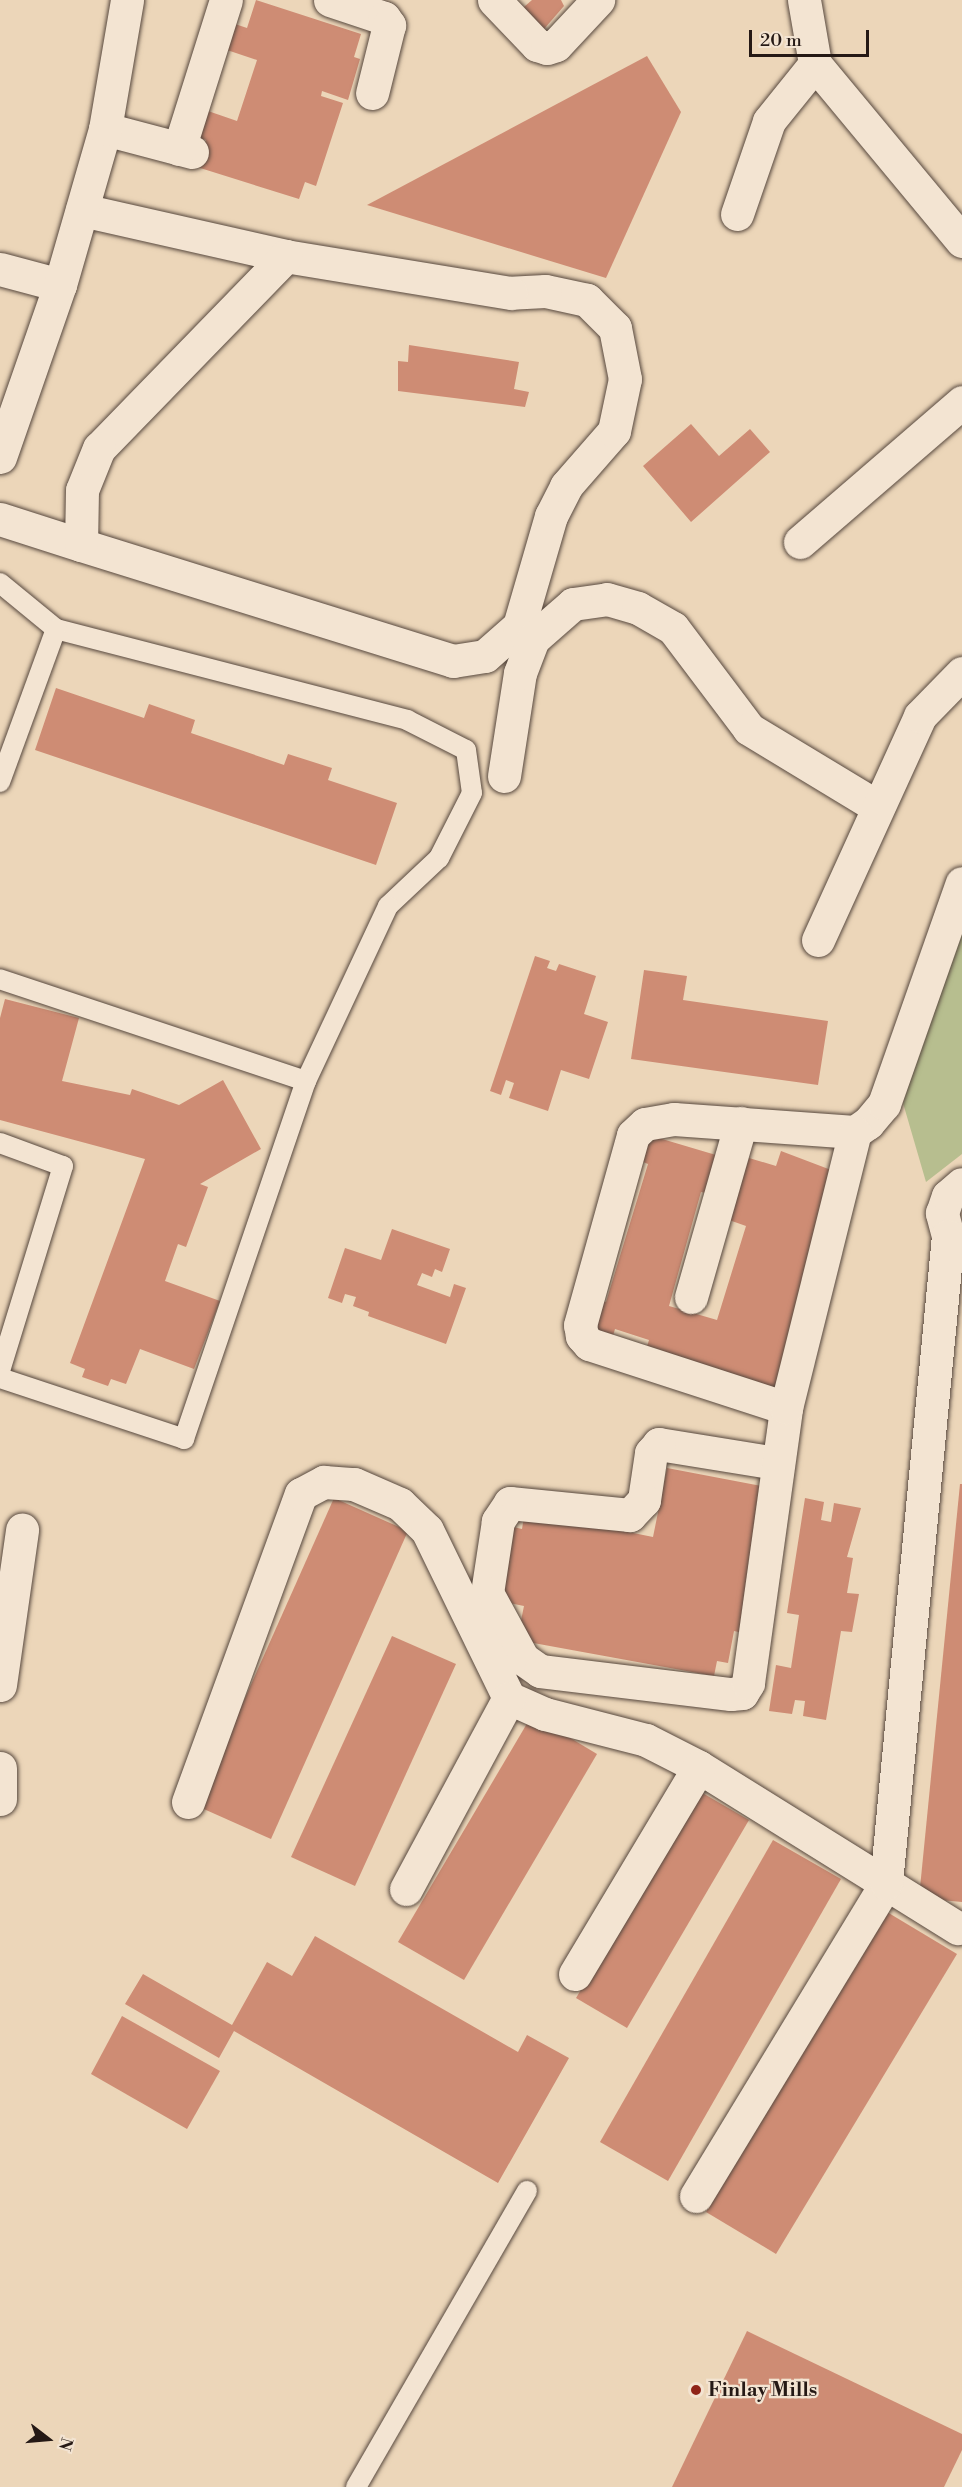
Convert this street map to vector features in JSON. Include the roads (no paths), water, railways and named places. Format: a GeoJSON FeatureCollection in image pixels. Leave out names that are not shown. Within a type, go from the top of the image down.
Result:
{"type":"FeatureCollection","features":[{"type":"Feature","properties":{"kind":"street"},"geometry":{"type":"LineString","coordinates":[[0,457],[60,285],[105,129],[127,0]]}},
{"type":"Feature","properties":{"kind":"street"},"geometry":{"type":"LineString","coordinates":[[105,129],[186,150],[226,0]]}},
{"type":"Feature","properties":{"kind":"street"},"geometry":{"type":"LineString","coordinates":[[330,0],[384,18],[389,25],[372,93]]}},
{"type":"Feature","properties":{"kind":"street"},"geometry":{"type":"LineString","coordinates":[[494,0],[537,45],[547,48],[556,45],[598,0]]}},
{"type":"Feature","properties":{"kind":"street"},"geometry":{"type":"LineString","coordinates":[[804,0],[815,64],[962,241]]}},
{"type":"Feature","properties":{"kind":"street"},"geometry":{"type":"LineString","coordinates":[[736,214],[769,121],[815,64]]}},
{"type":"Feature","properties":{"kind":"street"},"geometry":{"type":"LineString","coordinates":[[0,519],[453,661],[485,656],[519,626],[550,516],[566,486],[614,430],[625,378],[615,328],[587,300],[556,293],[511,293],[286,256],[82,210]]}},
{"type":"Feature","properties":{"kind":"street"},"geometry":{"type":"LineString","coordinates":[[81,545],[82,490],[99,448],[286,256]]}},
{"type":"Feature","properties":{"kind":"street"},"geometry":{"type":"LineString","coordinates":[[0,269],[60,285]]}},
{"type":"Feature","properties":{"kind":"street"},"geometry":{"type":"LineString","coordinates":[[800,542],[962,402]]}},
{"type":"Feature","properties":{"kind":"street"},"geometry":{"type":"LineString","coordinates":[[504,776],[520,672],[533,639],[573,604],[607,599],[638,608],[673,628],[749,729],[876,806]]}},
{"type":"Feature","properties":{"kind":"street"},"geometry":{"type":"LineString","coordinates":[[818,940],[876,806],[920,716],[962,673]]}},
{"type":"Feature","properties":{"kind":"street"},"geometry":{"type":"LineString","coordinates":[[776,1463],[659,1444],[651,1453],[644,1500],[630,1515],[510,1503],[498,1521],[487,1593],[523,1659],[540,1671],[742,1693],[748,1683],[776,1463],[786,1408],[855,1131],[884,1104],[962,883]]}},
{"type":"Feature","properties":{"kind":"street"},"geometry":{"type":"LineString","coordinates":[[786,1408],[589,1344],[580,1325],[633,1135],[645,1124],[658,1120],[855,1131]]}},
{"type":"Feature","properties":{"kind":"street"},"geometry":{"type":"LineString","coordinates":[[691,1297],[741,1123]]}},
{"type":"Feature","properties":{"kind":"street"},"geometry":{"type":"LineString","coordinates":[[696,2196],[886,1883],[955,1246],[942,1213],[948,1196],[962,1184]]}},
{"type":"Feature","properties":{"kind":"street"},"geometry":{"type":"LineString","coordinates":[[188,1802],[301,1494],[324,1482],[354,1484],[400,1504],[427,1530],[509,1698],[545,1714],[646,1740],[699,1767],[958,1928]]}},
{"type":"Feature","properties":{"kind":"street"},"geometry":{"type":"LineString","coordinates":[[0,1685],[22,1530]]}},
{"type":"Feature","properties":{"kind":"street"},"geometry":{"type":"LineString","coordinates":[[406,1889],[509,1698]]}},
{"type":"Feature","properties":{"kind":"street"},"geometry":{"type":"LineString","coordinates":[[575,1974],[699,1767]]}},
{"type":"Feature","properties":{"kind":"street"},"geometry":{"type":"LineString","coordinates":[[0,1768],[0,1799]]}},
{"type":"Feature","properties":{"kind":"lane"},"geometry":{"type":"LineString","coordinates":[[0,583],[56,629],[407,720],[466,750],[472,793],[439,858],[388,906],[306,1081],[184,1439],[0,1378]]}},
{"type":"Feature","properties":{"kind":"lane"},"geometry":{"type":"LineString","coordinates":[[0,782],[56,629]]}},
{"type":"Feature","properties":{"kind":"lane"},"geometry":{"type":"LineString","coordinates":[[0,979],[306,1081]]}},
{"type":"Feature","properties":{"kind":"lane"},"geometry":{"type":"LineString","coordinates":[[0,1143],[63,1166],[0,1371]]}},
{"type":"Feature","properties":{"kind":"lane"},"geometry":{"type":"LineString","coordinates":[[356,2487],[527,2191]]}},
{"type":"Feature","properties":{"kind":"place","name":"Finlay Mills"},"geometry":{"type":"Point","coordinates":[696,2390]}}]}
